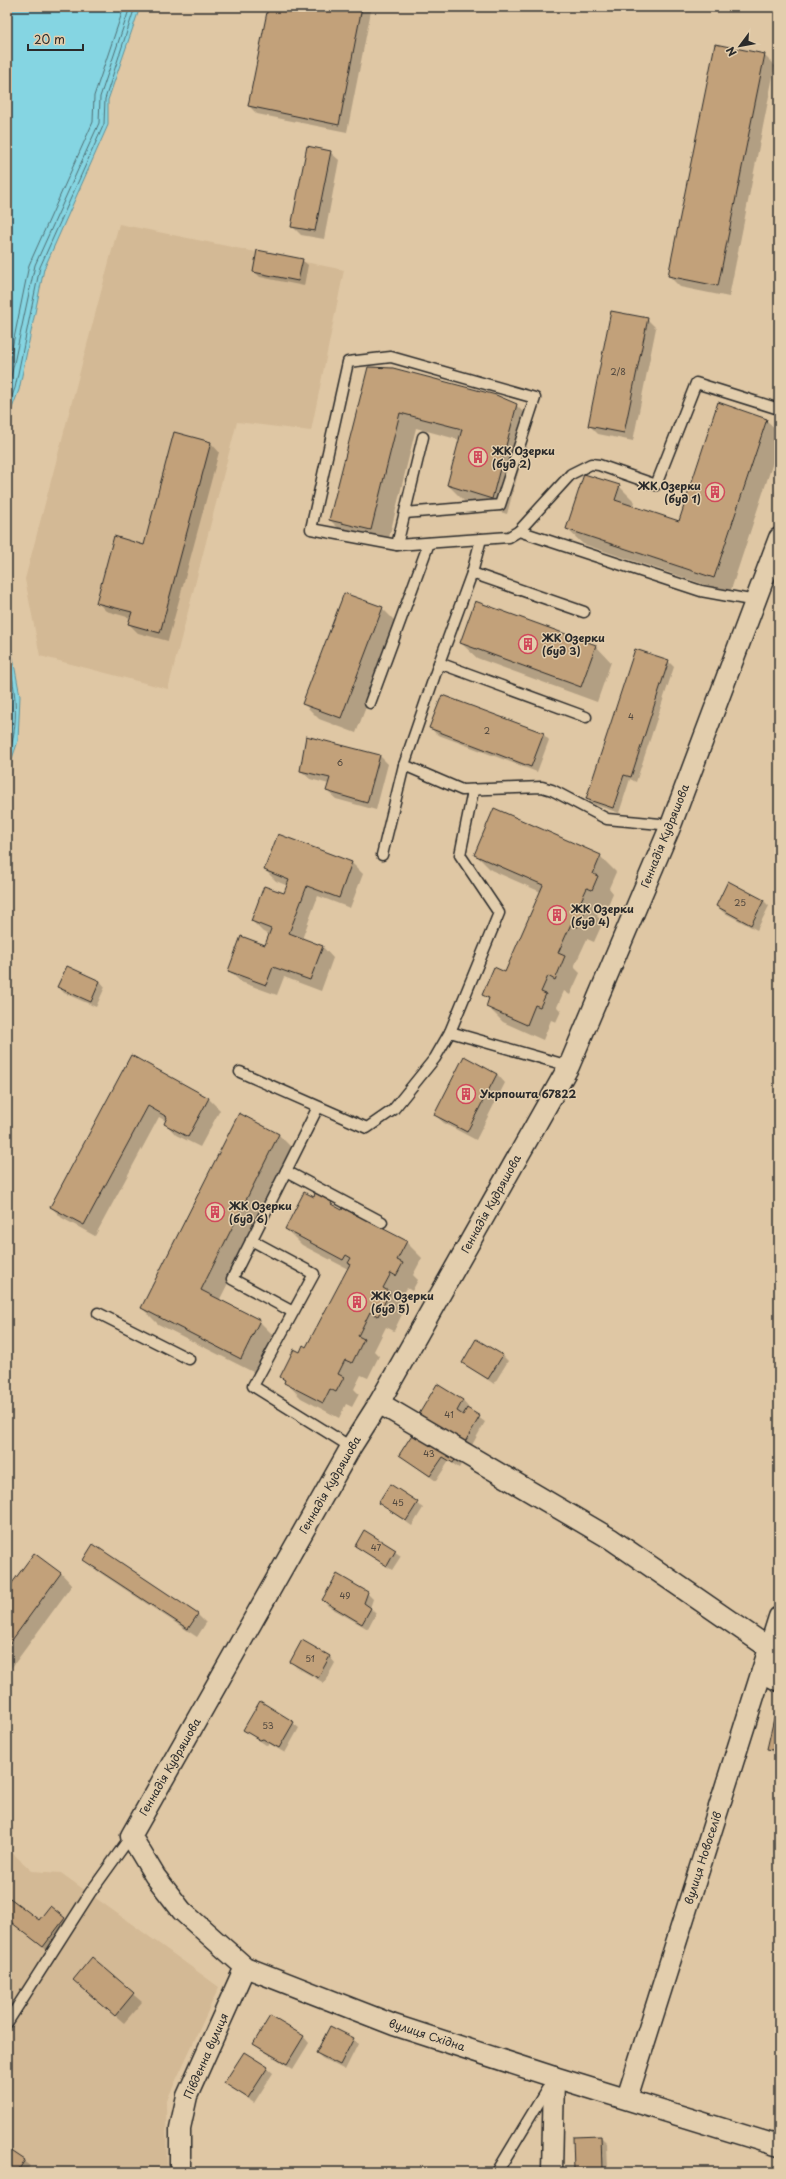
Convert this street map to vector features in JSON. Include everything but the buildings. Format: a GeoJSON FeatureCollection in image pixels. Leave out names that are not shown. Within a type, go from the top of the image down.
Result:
{"type":"FeatureCollection","features":[{"type":"Feature","properties":{"kind":"street","name":"Геннадія Кудряшова"},"geometry":{"type":"LineString","coordinates":[[131,1836],[351,1447],[379,1403],[568,1066],[671,825],[779,538]]}},
{"type":"Feature","properties":{"kind":"street"},"geometry":{"type":"LineString","coordinates":[[379,1403],[611,1539],[769,1648]]}},
{"type":"Feature","properties":{"kind":"street","name":"вулиця Новоселів"},"geometry":{"type":"LineString","coordinates":[[627,2098],[771,1676],[769,1648],[779,1617]]}},
{"type":"Feature","properties":{"kind":"street","name":"вулиця Східна"},"geometry":{"type":"LineString","coordinates":[[131,1836],[155,1876],[182,1911],[245,1967],[394,2025],[554,2077],[627,2098],[779,2146]]}},
{"type":"Feature","properties":{"kind":"street","name":"Південна вулиця"},"geometry":{"type":"LineString","coordinates":[[180,2172],[180,2128],[187,2096],[245,1967]]}},
{"type":"Feature","properties":{"kind":"street"},"geometry":{"type":"LineString","coordinates":[[552,2172],[554,2077]]}},
{"type":"Feature","properties":{"kind":"lane"},"geometry":{"type":"LineString","coordinates":[[405,513],[500,505],[535,398],[391,357],[348,362],[311,529],[397,545],[509,537],[519,531],[571,474],[591,464],[656,485],[696,383],[779,409]]}},
{"type":"Feature","properties":{"kind":"lane"},"geometry":{"type":"LineString","coordinates":[[397,545],[423,437]]}},
{"type":"Feature","properties":{"kind":"lane"},"geometry":{"type":"LineString","coordinates":[[519,531],[701,592],[756,601]]}},
{"type":"Feature","properties":{"kind":"lane"},"geometry":{"type":"LineString","coordinates":[[382,856],[404,765],[472,573],[481,539]]}},
{"type":"Feature","properties":{"kind":"lane"},"geometry":{"type":"LineString","coordinates":[[370,703],[429,543]]}},
{"type":"Feature","properties":{"kind":"lane"},"geometry":{"type":"LineString","coordinates":[[472,573],[584,612]]}},
{"type":"Feature","properties":{"kind":"lane"},"geometry":{"type":"LineString","coordinates":[[439,663],[586,717]]}},
{"type":"Feature","properties":{"kind":"lane"},"geometry":{"type":"LineString","coordinates":[[404,765],[462,790],[473,791],[542,787],[552,790],[607,819],[671,825]]}},
{"type":"Feature","properties":{"kind":"lane"},"geometry":{"type":"LineString","coordinates":[[240,1072],[367,1128],[393,1110],[435,1058],[450,1032],[499,913],[460,855],[473,791]]}},
{"type":"Feature","properties":{"kind":"lane"},"geometry":{"type":"LineString","coordinates":[[450,1032],[568,1066]]}},
{"type":"Feature","properties":{"kind":"lane"},"geometry":{"type":"LineString","coordinates":[[293,1312],[232,1279],[318,1107]]}},
{"type":"Feature","properties":{"kind":"lane"},"geometry":{"type":"LineString","coordinates":[[286,1171],[382,1222]]}},
{"type":"Feature","properties":{"kind":"lane"},"geometry":{"type":"LineString","coordinates":[[251,1240],[314,1274],[253,1386],[351,1447]]}},
{"type":"Feature","properties":{"kind":"lane"},"geometry":{"type":"LineString","coordinates":[[98,1313],[189,1358]]}},
{"type":"Feature","properties":{"kind":"lane"},"geometry":{"type":"LineString","coordinates":[[7,2023],[90,1894],[131,1836]]}},
{"type":"Feature","properties":{"kind":"lane"},"geometry":{"type":"LineString","coordinates":[[497,2172],[554,2077]]}},
{"type":"Feature","properties":{"kind":"shaded area"},"geometry":{"type":"Polygon","coordinates":[[[119,224],[344,270],[311,431],[237,422],[168,689],[40,656],[25,579],[119,224]]]}},
{"type":"Feature","properties":{"kind":"shaded area"},"geometry":{"type":"Polygon","coordinates":[[[7,1848],[32,1871],[61,1873],[219,1987],[166,2102],[167,2172],[7,2172],[7,1848]]]}},
{"type":"Feature","properties":{"kind":"water"},"geometry":{"type":"Polygon","coordinates":[[[7,7],[140,7],[108,100],[108,125],[44,269],[19,390],[7,421],[7,7]]]}},
{"type":"Feature","properties":{"kind":"water"},"geometry":{"type":"Polygon","coordinates":[[[7,626],[20,696],[18,741],[7,773],[7,626]]]}},
{"type":"Feature","properties":{"kind":"place","name":"ЖК Озерки (буд 2)"},"geometry":{"type":"Point","coordinates":[478,457]}},
{"type":"Feature","properties":{"kind":"place","name":"ЖК Озерки (буд 1)"},"geometry":{"type":"Point","coordinates":[715,492]}},
{"type":"Feature","properties":{"kind":"place","name":"ЖК Озерки (буд 3)"},"geometry":{"type":"Point","coordinates":[528,644]}},
{"type":"Feature","properties":{"kind":"place","name":"ЖК Озерки (буд 4)"},"geometry":{"type":"Point","coordinates":[557,915]}},
{"type":"Feature","properties":{"kind":"place","name":"Укрпошта 67822"},"geometry":{"type":"Point","coordinates":[466,1094]}},
{"type":"Feature","properties":{"kind":"place","name":"ЖК Озерки (буд 6)"},"geometry":{"type":"Point","coordinates":[215,1212]}},
{"type":"Feature","properties":{"kind":"place","name":"ЖК Озерки (буд 5)"},"geometry":{"type":"Point","coordinates":[357,1302]}}]}
